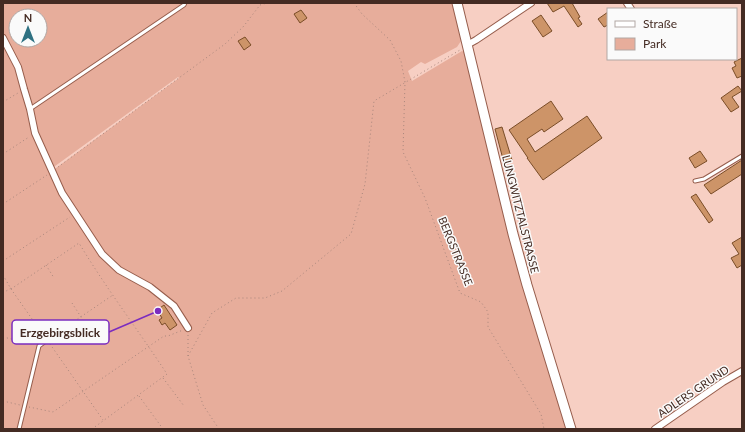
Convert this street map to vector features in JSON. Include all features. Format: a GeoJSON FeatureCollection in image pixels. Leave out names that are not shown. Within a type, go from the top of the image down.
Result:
{"type":"FeatureCollection","features":[{"type":"Feature","properties":{"kind":"main road","name":"LUNGWITZTALSTRASSE"},"geometry":{"type":"LineString","coordinates":[[457,3],[513,234],[571,429]]}},
{"type":"Feature","properties":{"kind":"street"},"geometry":{"type":"LineString","coordinates":[[467,46],[531,3]]}},
{"type":"Feature","properties":{"kind":"street"},"geometry":{"type":"LineString","coordinates":[[3,38],[18,67],[35,133],[62,193],[75,214],[102,254],[119,270],[150,287],[174,306],[188,328]]}},
{"type":"Feature","properties":{"kind":"street","name":"ADLERS GRUND"},"geometry":{"type":"LineString","coordinates":[[655,429],[742,371]]}},
{"type":"Feature","properties":{"kind":"lane"},"geometry":{"type":"LineString","coordinates":[[30,109],[185,3]]}},
{"type":"Feature","properties":{"kind":"lane"},"geometry":{"type":"LineString","coordinates":[[695,181],[704,179],[742,156]]}},
{"type":"Feature","properties":{"kind":"lane"},"geometry":{"type":"LineString","coordinates":[[19,429],[39,346],[47,340]]}},
{"type":"Feature","properties":{"kind":"path"},"geometry":{"type":"LineString","coordinates":[[3,204],[52,172],[225,44],[244,27],[260,5],[267,3]]}},
{"type":"Feature","properties":{"kind":"path","name":"BERGSTRASSE"},"geometry":{"type":"LineString","coordinates":[[354,3],[362,14],[390,40],[401,61],[405,82],[403,152],[425,198],[460,293],[481,302],[488,312],[488,327],[541,414],[544,429]]}},
{"type":"Feature","properties":{"kind":"path"},"geometry":{"type":"LineString","coordinates":[[188,356],[212,313],[236,298],[265,298],[282,291],[351,234],[365,184],[374,101],[467,46]]}},
{"type":"Feature","properties":{"kind":"path"},"geometry":{"type":"LineString","coordinates":[[3,102],[24,89]]}},
{"type":"Feature","properties":{"kind":"path"},"geometry":{"type":"LineString","coordinates":[[3,154],[35,133]]}},
{"type":"Feature","properties":{"kind":"path"},"geometry":{"type":"LineString","coordinates":[[3,261],[75,214]]}},
{"type":"Feature","properties":{"kind":"path"},"geometry":{"type":"LineString","coordinates":[[3,293],[78,243],[149,346],[167,374],[93,429]]}},
{"type":"Feature","properties":{"kind":"path"},"geometry":{"type":"LineString","coordinates":[[46,265],[54,278]]}},
{"type":"Feature","properties":{"kind":"path"},"geometry":{"type":"LineString","coordinates":[[3,276],[84,391],[103,421]]}},
{"type":"Feature","properties":{"kind":"path"},"geometry":{"type":"LineString","coordinates":[[47,340],[113,295]]}},
{"type":"Feature","properties":{"kind":"path"},"geometry":{"type":"LineString","coordinates":[[72,303],[90,331]]}},
{"type":"Feature","properties":{"kind":"path"},"geometry":{"type":"LineString","coordinates":[[3,401],[53,412],[164,336],[168,336],[188,328],[188,356],[203,405],[219,429]]}},
{"type":"Feature","properties":{"kind":"path"},"geometry":{"type":"LineString","coordinates":[[3,337],[39,346]]}},
{"type":"Feature","properties":{"kind":"path"},"geometry":{"type":"LineString","coordinates":[[163,377],[184,406]]}},
{"type":"Feature","properties":{"kind":"path"},"geometry":{"type":"LineString","coordinates":[[138,395],[163,429]]}},
{"type":"Feature","properties":{"kind":"green space"},"geometry":{"type":"Polygon","coordinates":[[[3,3],[452,3],[461,41],[457,47],[425,64],[421,62],[408,71],[412,81],[462,51],[464,52],[566,429],[3,429],[3,3]],[[178,77],[51,169],[52,171],[179,78],[178,77]]]}},
{"type":"Feature","properties":{"kind":"building"},"geometry":{"type":"Polygon","coordinates":[[[547,3],[572,3],[580,17],[578,18],[582,24],[578,27],[564,6],[553,12],[547,3]]]}},
{"type":"Feature","properties":{"kind":"building"},"geometry":{"type":"Polygon","coordinates":[[[301,10],[307,18],[300,23],[294,14],[301,10]]]}},
{"type":"Feature","properties":{"kind":"building"},"geometry":{"type":"Polygon","coordinates":[[[607,13],[607,26],[604,27],[598,19],[607,13]]]}},
{"type":"Feature","properties":{"kind":"building"},"geometry":{"type":"Polygon","coordinates":[[[541,15],[552,31],[543,37],[532,21],[541,15]]]}},
{"type":"Feature","properties":{"kind":"building"},"geometry":{"type":"Polygon","coordinates":[[[245,37],[251,45],[244,50],[238,41],[245,37]]]}},
{"type":"Feature","properties":{"kind":"building"},"geometry":{"type":"Polygon","coordinates":[[[742,58],[742,76],[737,78],[732,68],[736,66],[734,62],[742,58]]]}},
{"type":"Feature","properties":{"kind":"building"},"geometry":{"type":"Polygon","coordinates":[[[738,86],[742,91],[732,97],[739,107],[731,112],[721,98],[738,86]]]}},
{"type":"Feature","properties":{"kind":"building"},"geometry":{"type":"Polygon","coordinates":[[[551,101],[563,119],[544,132],[542,129],[527,139],[535,152],[587,116],[602,138],[543,180],[509,130],[551,101]]]}},
{"type":"Feature","properties":{"kind":"building"},"geometry":{"type":"Polygon","coordinates":[[[502,127],[512,160],[504,163],[495,129],[502,127]]]}},
{"type":"Feature","properties":{"kind":"building"},"geometry":{"type":"Polygon","coordinates":[[[700,151],[707,161],[695,168],[689,158],[700,151]]]}},
{"type":"Feature","properties":{"kind":"building"},"geometry":{"type":"Polygon","coordinates":[[[742,160],[742,174],[711,194],[704,185],[742,160]]]}},
{"type":"Feature","properties":{"kind":"building"},"geometry":{"type":"Polygon","coordinates":[[[696,194],[713,220],[709,223],[691,197],[696,194]]]}},
{"type":"Feature","properties":{"kind":"building"},"geometry":{"type":"Polygon","coordinates":[[[742,237],[742,265],[737,268],[731,258],[739,254],[732,243],[742,237]]]}},
{"type":"Feature","properties":{"kind":"building"},"geometry":{"type":"Polygon","coordinates":[[[164,305],[177,325],[170,330],[165,323],[162,325],[159,320],[162,318],[157,310],[164,305]]]}},
{"type":"Feature","properties":{"kind":"place","name":"Erzgebirgsblick"},"geometry":{"type":"Point","coordinates":[158,311]}}]}
